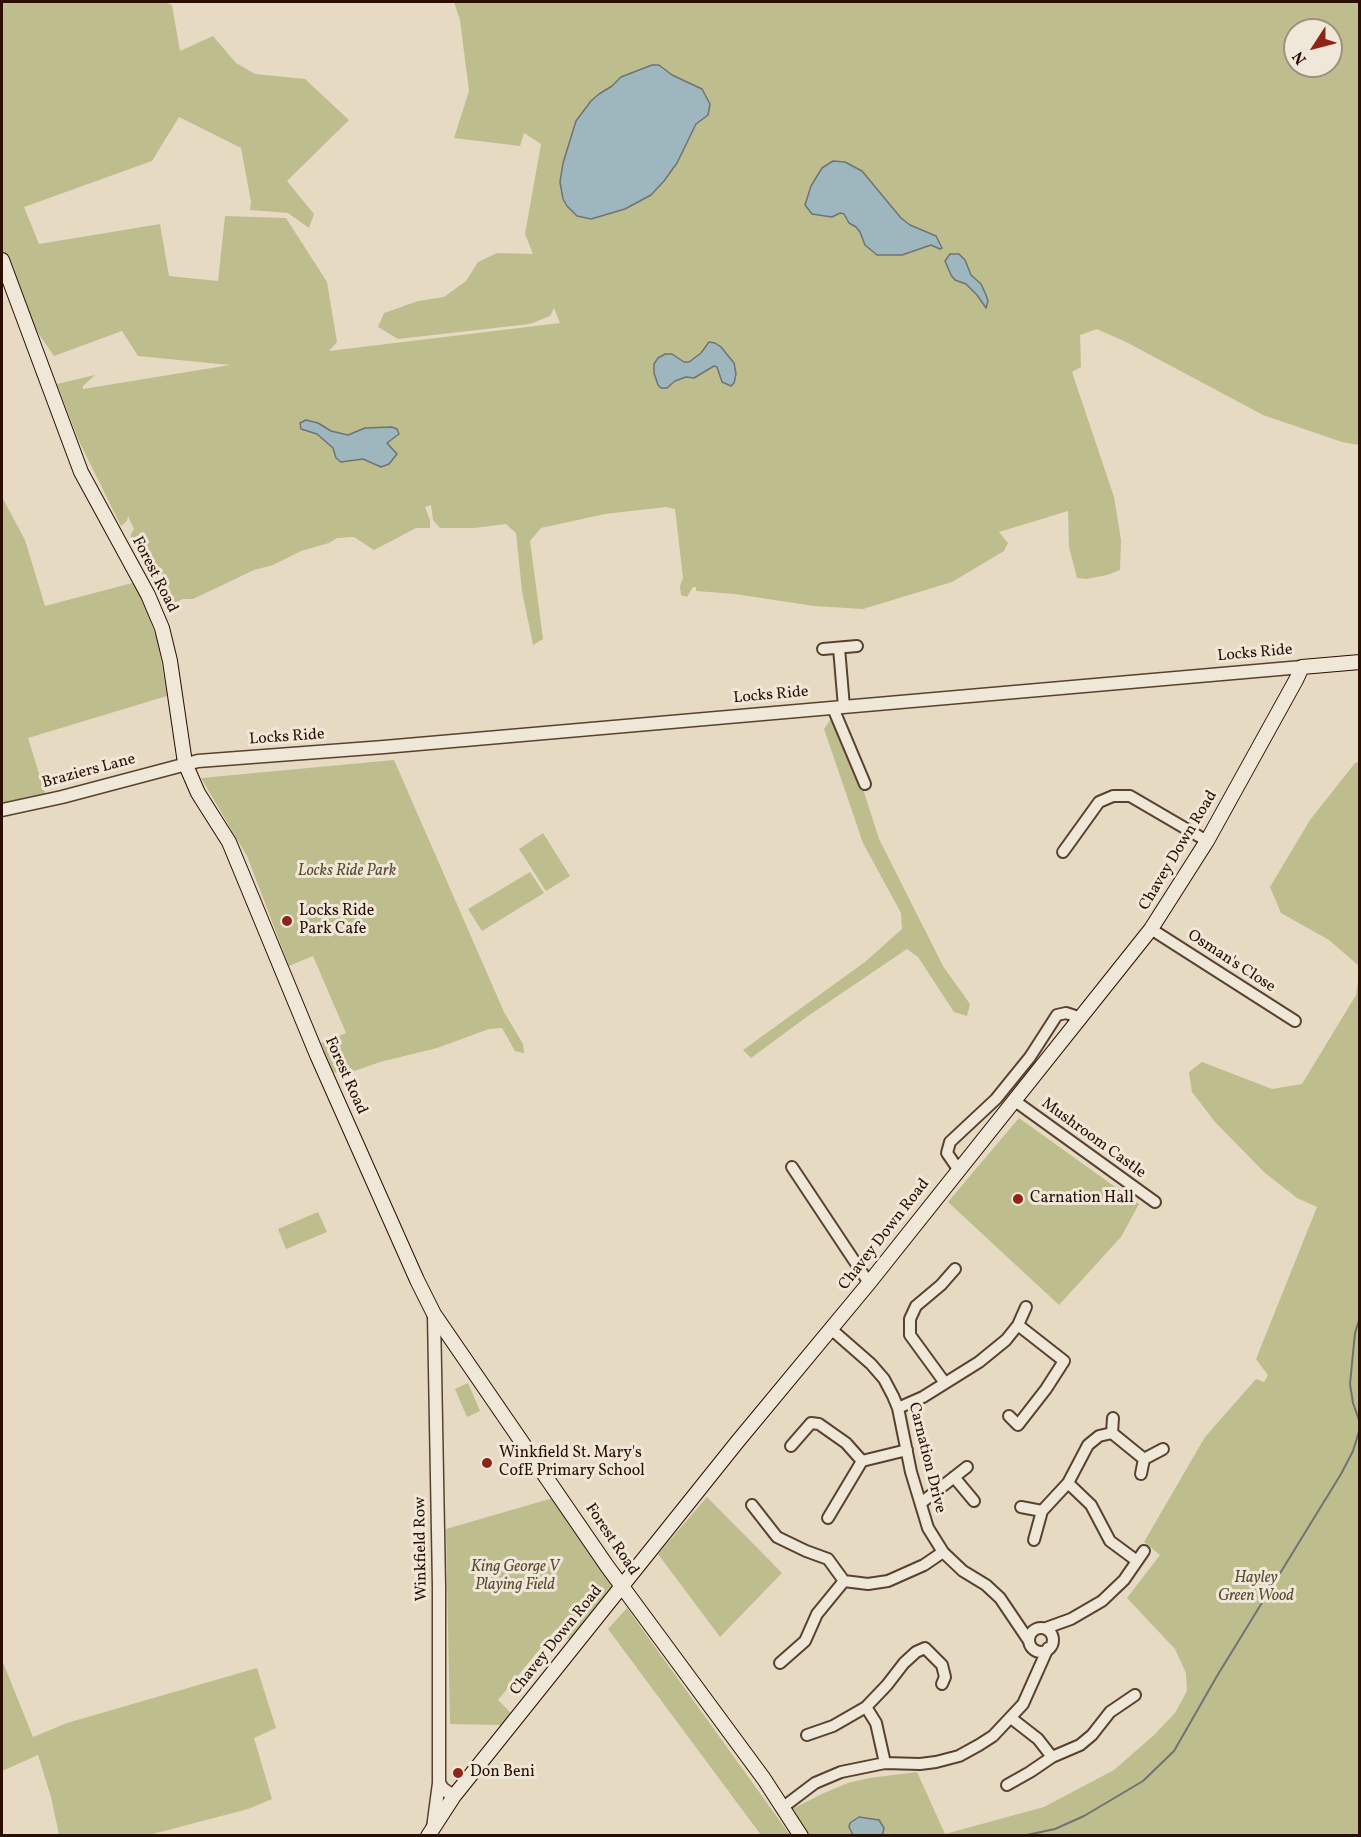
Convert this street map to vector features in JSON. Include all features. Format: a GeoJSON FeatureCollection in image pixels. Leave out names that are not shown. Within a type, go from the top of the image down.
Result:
{"type":"FeatureCollection","features":[{"type":"Feature","properties":{"kind":"main road","name":"Forest Road"},"geometry":{"type":"LineString","coordinates":[[2,260],[81,472],[148,595],[162,628],[170,661],[185,764],[198,793],[229,842],[317,1055],[434,1314],[622,1586],[764,1779],[801,1836]]}},
{"type":"Feature","properties":{"kind":"main road","name":"Locks Ride"},"geometry":{"type":"LineString","coordinates":[[1302,667],[1359,662]]}},
{"type":"Feature","properties":{"kind":"main road","name":"Chavey Down Road"},"geometry":{"type":"LineString","coordinates":[[454,1796],[869,1283],[1151,929],[1207,841],[1302,667]]}},
{"type":"Feature","properties":{"kind":"main road","name":"Winkfield Row"},"geometry":{"type":"LineString","coordinates":[[430,1832],[454,1796]]}},
{"type":"Feature","properties":{"kind":"street"},"geometry":{"type":"LineString","coordinates":[[823,649],[857,646]]}},
{"type":"Feature","properties":{"kind":"street"},"geometry":{"type":"LineString","coordinates":[[839,648],[838,707],[865,784]]}},
{"type":"Feature","properties":{"kind":"street","name":"Locks Ride"},"geometry":{"type":"LineString","coordinates":[[185,764],[1302,667]]}},
{"type":"Feature","properties":{"kind":"street","name":"Braziers Lane"},"geometry":{"type":"LineString","coordinates":[[2,810],[62,797],[185,764]]}},
{"type":"Feature","properties":{"kind":"street"},"geometry":{"type":"LineString","coordinates":[[1062,852],[1099,802],[1113,796],[1130,796],[1207,841]]}},
{"type":"Feature","properties":{"kind":"street","name":"Osman's Close"},"geometry":{"type":"LineString","coordinates":[[1151,929],[1294,1021]]}},
{"type":"Feature","properties":{"kind":"street"},"geometry":{"type":"LineString","coordinates":[[958,1169],[947,1152],[950,1142],[996,1099],[1030,1057],[1057,1015],[1066,1013],[1081,1018]]}},
{"type":"Feature","properties":{"kind":"street","name":"Mushroom Castle"},"geometry":{"type":"LineString","coordinates":[[1015,1101],[1155,1202]]}},
{"type":"Feature","properties":{"kind":"street"},"geometry":{"type":"LineString","coordinates":[[792,1167],[869,1283]]}},
{"type":"Feature","properties":{"kind":"street"},"geometry":{"type":"LineString","coordinates":[[945,1383],[910,1335],[910,1319],[916,1306],[941,1285],[955,1269]]}},
{"type":"Feature","properties":{"kind":"street"},"geometry":{"type":"LineString","coordinates":[[898,1408],[923,1397],[979,1362],[1006,1340],[1018,1325],[1026,1307]]}},
{"type":"Feature","properties":{"kind":"street","name":"Winkfield Row"},"geometry":{"type":"LineString","coordinates":[[430,1832],[439,1783],[439,1594],[434,1314]]}},
{"type":"Feature","properties":{"kind":"street"},"geometry":{"type":"LineString","coordinates":[[1009,1416],[1018,1425],[1064,1361],[1018,1325]]}},
{"type":"Feature","properties":{"kind":"street","name":"Carnation Drive"},"geometry":{"type":"LineString","coordinates":[[831,1329],[861,1354],[884,1379],[898,1408],[911,1472],[928,1528],[943,1552],[963,1571],[986,1585],[1016,1619],[1031,1645],[1036,1676]]}},
{"type":"Feature","properties":{"kind":"street"},"geometry":{"type":"LineString","coordinates":[[1112,1433],[1113,1418]]}},
{"type":"Feature","properties":{"kind":"street"},"geometry":{"type":"LineString","coordinates":[[791,1446],[811,1423],[819,1425],[846,1443],[862,1461]]}},
{"type":"Feature","properties":{"kind":"street"},"geometry":{"type":"LineString","coordinates":[[1112,1433],[1144,1459]]}},
{"type":"Feature","properties":{"kind":"street"},"geometry":{"type":"LineString","coordinates":[[1034,1540],[1042,1511],[1068,1483],[1088,1445],[1099,1436],[1112,1433]]}},
{"type":"Feature","properties":{"kind":"street"},"geometry":{"type":"LineString","coordinates":[[1144,1459],[1163,1449]]}},
{"type":"Feature","properties":{"kind":"street"},"geometry":{"type":"LineString","coordinates":[[828,1518],[862,1461],[906,1450]]}},
{"type":"Feature","properties":{"kind":"street"},"geometry":{"type":"LineString","coordinates":[[1141,1474],[1144,1459]]}},
{"type":"Feature","properties":{"kind":"street"},"geometry":{"type":"LineString","coordinates":[[921,1503],[967,1467]]}},
{"type":"Feature","properties":{"kind":"street"},"geometry":{"type":"LineString","coordinates":[[954,1477],[974,1502]]}},
{"type":"Feature","properties":{"kind":"street"},"geometry":{"type":"LineString","coordinates":[[1068,1483],[1091,1504],[1110,1541],[1137,1561]]}},
{"type":"Feature","properties":{"kind":"street"},"geometry":{"type":"LineString","coordinates":[[752,1505],[777,1537],[828,1559],[843,1581],[868,1584],[888,1581],[924,1565],[943,1552]]}},
{"type":"Feature","properties":{"kind":"street"},"geometry":{"type":"LineString","coordinates":[[1021,1507],[1042,1511]]}},
{"type":"Feature","properties":{"kind":"street"},"geometry":{"type":"LineString","coordinates":[[1047,1635],[1032,1632],[1031,1645],[1042,1651],[1047,1635],[1102,1601],[1124,1580],[1144,1551]]}},
{"type":"Feature","properties":{"kind":"street"},"geometry":{"type":"LineString","coordinates":[[780,1663],[805,1641],[817,1614],[843,1581]]}},
{"type":"Feature","properties":{"kind":"street"},"geometry":{"type":"LineString","coordinates":[[1016,1619],[1047,1635]]}},
{"type":"Feature","properties":{"kind":"street"},"geometry":{"type":"LineString","coordinates":[[782,1808],[815,1783],[841,1772],[885,1763],[920,1764],[959,1756],[993,1736],[1023,1704],[1036,1676],[1047,1635]]}},
{"type":"Feature","properties":{"kind":"street"},"geometry":{"type":"LineString","coordinates":[[807,1735],[833,1726],[866,1707],[904,1663],[916,1652],[925,1648],[942,1665],[945,1677],[942,1684]]}},
{"type":"Feature","properties":{"kind":"street"},"geometry":{"type":"LineString","coordinates":[[1007,1785],[1030,1773],[1052,1757],[1080,1744],[1092,1734],[1110,1712],[1135,1695]]}},
{"type":"Feature","properties":{"kind":"street"},"geometry":{"type":"LineString","coordinates":[[866,1707],[876,1723],[885,1763]]}},
{"type":"Feature","properties":{"kind":"street"},"geometry":{"type":"LineString","coordinates":[[1011,1718],[1038,1739],[1052,1757]]}},
{"type":"Feature","properties":{"kind":"street"},"geometry":{"type":"LineString","coordinates":[[439,1783],[443,1789],[454,1796]]}},
{"type":"Feature","properties":{"kind":"green space"},"geometry":{"type":"Polygon","coordinates":[[[2,2],[165,2],[172,5],[180,51],[213,36],[236,63],[255,74],[305,79],[349,120],[287,181],[314,214],[309,228],[288,213],[250,210],[251,202],[241,148],[179,117],[152,161],[24,207],[39,244],[160,224],[169,276],[218,281],[225,216],[286,218],[327,282],[337,342],[329,351],[560,323],[554,308],[550,316],[530,324],[398,339],[378,327],[384,313],[418,301],[444,297],[466,281],[478,262],[497,253],[533,254],[525,234],[541,144],[524,133],[520,146],[454,138],[469,91],[460,20],[454,2],[1359,2],[1359,445],[1342,442],[1263,415],[1128,343],[1097,329],[1080,335],[1081,367],[1072,372],[1114,497],[1121,540],[1120,570],[1107,575],[1086,579],[1077,578],[1069,547],[1068,511],[999,532],[1008,543],[1004,551],[952,582],[863,609],[814,606],[735,594],[696,591],[696,587],[693,587],[687,597],[681,595],[680,586],[683,578],[675,509],[666,507],[605,514],[541,528],[530,541],[543,639],[533,645],[522,591],[516,533],[506,524],[474,528],[440,528],[433,520],[431,505],[425,507],[430,520],[430,528],[416,528],[374,550],[354,537],[337,538],[329,543],[301,551],[273,565],[254,570],[193,599],[183,599],[170,605],[164,605],[131,541],[134,529],[128,516],[127,521],[121,526],[78,439],[57,384],[95,375],[83,386],[83,389],[230,365],[138,356],[122,331],[54,356],[2,281],[2,2]]]}},
{"type":"Feature","properties":{"kind":"green space"},"geometry":{"type":"Polygon","coordinates":[[[2,497],[25,540],[45,606],[136,582],[158,642],[167,696],[28,738],[46,796],[2,806],[2,497]]]}},
{"type":"Feature","properties":{"kind":"green space"},"geometry":{"type":"Polygon","coordinates":[[[832,717],[843,726],[879,839],[943,966],[970,1004],[967,1016],[954,1012],[918,957],[907,949],[751,1058],[743,1050],[865,962],[902,929],[901,913],[863,843],[824,729],[832,717]]]}},
{"type":"Feature","properties":{"kind":"green space","name":"Locks Ride Park"},"geometry":{"type":"Polygon","coordinates":[[[394,760],[504,1012],[523,1044],[524,1053],[515,1051],[502,1028],[489,1029],[437,1048],[380,1062],[343,1075],[333,1072],[321,1043],[346,1033],[313,956],[289,966],[247,856],[201,778],[394,760]]]}},
{"type":"Feature","properties":{"kind":"green space"},"geometry":{"type":"Polygon","coordinates":[[[1360,762],[1359,966],[1329,940],[1281,913],[1270,887],[1310,820],[1355,763],[1360,762]]]}},
{"type":"Feature","properties":{"kind":"green space"},"geometry":{"type":"Polygon","coordinates":[[[543,833],[570,876],[546,891],[519,849],[543,833]]]}},
{"type":"Feature","properties":{"kind":"green space"},"geometry":{"type":"Polygon","coordinates":[[[530,872],[544,893],[482,931],[468,909],[530,872]]]}},
{"type":"Feature","properties":{"kind":"green space","name":"Hayley Green Wood"},"geometry":{"type":"Polygon","coordinates":[[[1359,976],[1359,1835],[809,1836],[792,1809],[848,1783],[917,1772],[945,1834],[1044,1807],[1114,1770],[1175,1713],[1187,1691],[1186,1673],[1175,1649],[1127,1598],[1160,1555],[1144,1542],[1205,1437],[1256,1379],[1264,1382],[1268,1375],[1256,1359],[1317,1207],[1297,1198],[1265,1173],[1215,1122],[1192,1092],[1189,1072],[1202,1062],[1272,1089],[1302,1084],[1356,995],[1359,976]]]}},
{"type":"Feature","properties":{"kind":"green space"},"geometry":{"type":"Polygon","coordinates":[[[1019,1118],[1139,1204],[1121,1237],[1059,1305],[948,1202],[1019,1118]]]}},
{"type":"Feature","properties":{"kind":"green space"},"geometry":{"type":"Polygon","coordinates":[[[318,1212],[327,1232],[286,1249],[278,1229],[318,1212]]]}},
{"type":"Feature","properties":{"kind":"green space"},"geometry":{"type":"Polygon","coordinates":[[[468,1383],[480,1411],[467,1417],[455,1389],[468,1383]]]}},
{"type":"Feature","properties":{"kind":"green space"},"geometry":{"type":"Polygon","coordinates":[[[707,1497],[782,1573],[720,1637],[658,1554],[707,1497]]]}},
{"type":"Feature","properties":{"kind":"green space","name":"King George V Playing Field"},"geometry":{"type":"Polygon","coordinates":[[[553,1498],[615,1587],[572,1642],[556,1629],[498,1700],[513,1715],[504,1725],[450,1724],[446,1529],[553,1498]]]}},
{"type":"Feature","properties":{"kind":"green space"},"geometry":{"type":"Polygon","coordinates":[[[627,1608],[790,1835],[761,1835],[608,1629],[627,1608]]]}},
{"type":"Feature","properties":{"kind":"green space"},"geometry":{"type":"Polygon","coordinates":[[[2,1660],[33,1737],[67,1723],[257,1668],[276,1728],[254,1738],[272,1799],[248,1809],[149,1835],[59,1835],[51,1797],[38,1755],[2,1771],[2,1660]]]}},
{"type":"Feature","properties":{"kind":"water"},"geometry":{"type":"Polygon","coordinates":[[[652,65],[659,65],[672,75],[702,89],[710,104],[708,115],[696,124],[677,163],[651,195],[625,209],[591,219],[577,216],[563,199],[560,182],[563,163],[576,121],[591,101],[621,77],[652,65]]]}},
{"type":"Feature","properties":{"kind":"water"},"geometry":{"type":"Polygon","coordinates":[[[833,161],[845,162],[862,171],[901,218],[910,225],[936,236],[942,248],[931,245],[902,255],[877,255],[865,245],[860,232],[849,223],[844,214],[840,213],[832,217],[812,214],[805,205],[811,186],[822,168],[833,161]]]}},
{"type":"Feature","properties":{"kind":"water"},"geometry":{"type":"Polygon","coordinates":[[[950,254],[959,254],[965,260],[971,275],[981,284],[988,301],[986,308],[966,284],[955,280],[951,275],[945,261],[950,254]]]}},
{"type":"Feature","properties":{"kind":"water"},"geometry":{"type":"Polygon","coordinates":[[[709,342],[721,347],[734,363],[736,374],[731,386],[722,382],[717,367],[714,366],[694,378],[686,377],[675,381],[667,388],[661,388],[658,385],[654,364],[658,358],[665,354],[672,354],[684,362],[689,362],[701,353],[709,342]]]}},
{"type":"Feature","properties":{"kind":"water"},"geometry":{"type":"Polygon","coordinates":[[[306,420],[318,423],[331,431],[348,435],[365,428],[392,427],[397,429],[399,434],[387,443],[397,454],[389,464],[381,467],[363,459],[341,462],[336,458],[333,448],[317,434],[301,429],[300,423],[306,420]]]}},
{"type":"Feature","properties":{"kind":"water"},"geometry":{"type":"Polygon","coordinates":[[[859,1817],[879,1820],[884,1828],[883,1833],[881,1835],[853,1835],[849,1827],[850,1823],[859,1817]]]}},
{"type":"Feature","properties":{"kind":"waterway"},"geometry":{"type":"LineString","coordinates":[[1360,1317],[1355,1333],[1350,1384],[1353,1403],[1360,1423]]}},
{"type":"Feature","properties":{"kind":"waterway"},"geometry":{"type":"LineString","coordinates":[[1022,1836],[1055,1829],[1084,1816],[1143,1781],[1174,1751],[1217,1676],[1341,1474],[1353,1451],[1360,1428]]}},
{"type":"Feature","properties":{"kind":"place","name":"Locks Ride Park Cafe"},"geometry":{"type":"Point","coordinates":[287,921]}},
{"type":"Feature","properties":{"kind":"place","name":"Carnation Hall"},"geometry":{"type":"Point","coordinates":[1018,1199]}},
{"type":"Feature","properties":{"kind":"place","name":"Winkfield St. Mary's CofE Primary School"},"geometry":{"type":"Point","coordinates":[487,1463]}},
{"type":"Feature","properties":{"kind":"place","name":"Don Beni"},"geometry":{"type":"Point","coordinates":[458,1773]}}]}
